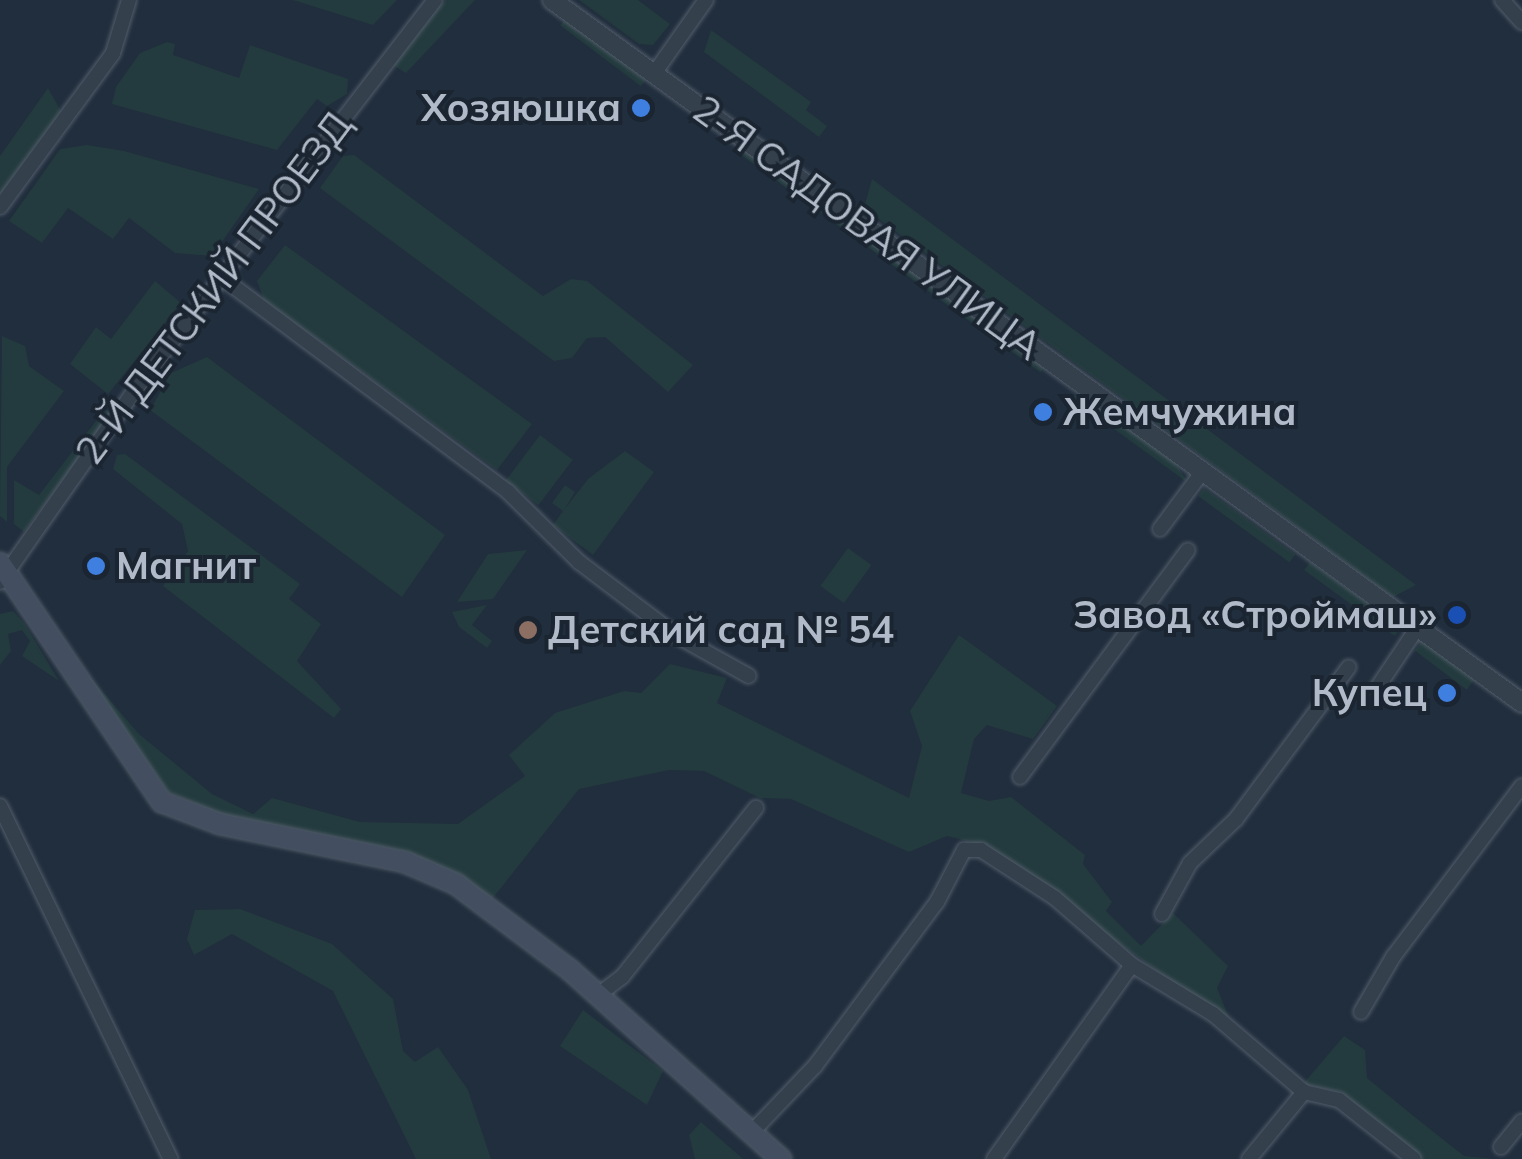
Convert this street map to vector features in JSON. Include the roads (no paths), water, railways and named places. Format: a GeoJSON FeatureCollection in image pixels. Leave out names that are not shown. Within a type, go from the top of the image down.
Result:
{"type":"FeatureCollection","features":[{"type":"Feature","properties":{"kind":"main road"},"geometry":{"type":"LineString","coordinates":[[2,572],[162,802],[220,824],[432,872],[503,917],[598,995],[780,1159]]}},
{"type":"Feature","properties":{"kind":"street"},"geometry":{"type":"LineString","coordinates":[[0,206],[113,53],[130,0]]}},
{"type":"Feature","properties":{"kind":"street","name":"2-Й ДЕТСКИЙ ПРОЕЗД"},"geometry":{"type":"LineString","coordinates":[[2,572],[221,277],[435,0]]}},
{"type":"Feature","properties":{"kind":"street","name":"2-Я САДОВАЯ УЛИЦА"},"geometry":{"type":"LineString","coordinates":[[552,0],[1522,703]]}},
{"type":"Feature","properties":{"kind":"street"},"geometry":{"type":"LineString","coordinates":[[653,74],[706,0]]}},
{"type":"Feature","properties":{"kind":"street"},"geometry":{"type":"LineString","coordinates":[[1502,0],[1522,22]]}},
{"type":"Feature","properties":{"kind":"street"},"geometry":{"type":"LineString","coordinates":[[221,277],[508,492],[579,562],[677,636],[749,676]]}},
{"type":"Feature","properties":{"kind":"street"},"geometry":{"type":"LineString","coordinates":[[1160,529],[1203,471]]}},
{"type":"Feature","properties":{"kind":"street"},"geometry":{"type":"LineString","coordinates":[[1020,778],[1188,550]]}},
{"type":"Feature","properties":{"kind":"street"},"geometry":{"type":"LineString","coordinates":[[1377,688],[1418,628]]}},
{"type":"Feature","properties":{"kind":"street"},"geometry":{"type":"LineString","coordinates":[[1162,914],[1190,863],[1236,819],[1348,666]]}},
{"type":"Feature","properties":{"kind":"street"},"geometry":{"type":"LineString","coordinates":[[1361,1012],[1393,957],[1522,786]]}},
{"type":"Feature","properties":{"kind":"street"},"geometry":{"type":"LineString","coordinates":[[0,806],[171,1159]]}},
{"type":"Feature","properties":{"kind":"street"},"geometry":{"type":"LineString","coordinates":[[598,995],[622,977],[756,808]]}},
{"type":"Feature","properties":{"kind":"street"},"geometry":{"type":"LineString","coordinates":[[752,1133],[814,1066],[937,902],[964,850],[981,850],[1055,898],[1132,965],[1213,1014],[1304,1092],[1339,1100],[1414,1159]]}},
{"type":"Feature","properties":{"kind":"street"},"geometry":{"type":"LineString","coordinates":[[994,1159],[1132,965]]}},
{"type":"Feature","properties":{"kind":"street"},"geometry":{"type":"LineString","coordinates":[[1249,1159],[1304,1092]]}},
{"type":"Feature","properties":{"kind":"street"},"geometry":{"type":"LineString","coordinates":[[1501,1147],[1522,1120]]}},
{"type":"Feature","properties":{"kind":"place","name":"Хозяюшка"},"geometry":{"type":"Point","coordinates":[641,108]}},
{"type":"Feature","properties":{"kind":"place","name":"Жемчужина"},"geometry":{"type":"Point","coordinates":[1043,412]}},
{"type":"Feature","properties":{"kind":"place","name":"Магнит"},"geometry":{"type":"Point","coordinates":[96,566]}},
{"type":"Feature","properties":{"kind":"place","name":"Завод «Строймаш»"},"geometry":{"type":"Point","coordinates":[1457,615]}},
{"type":"Feature","properties":{"kind":"place","name":"Детский сад № 54"},"geometry":{"type":"Point","coordinates":[528,630]}},
{"type":"Feature","properties":{"kind":"place","name":"Купец"},"geometry":{"type":"Point","coordinates":[1447,693]}}]}
